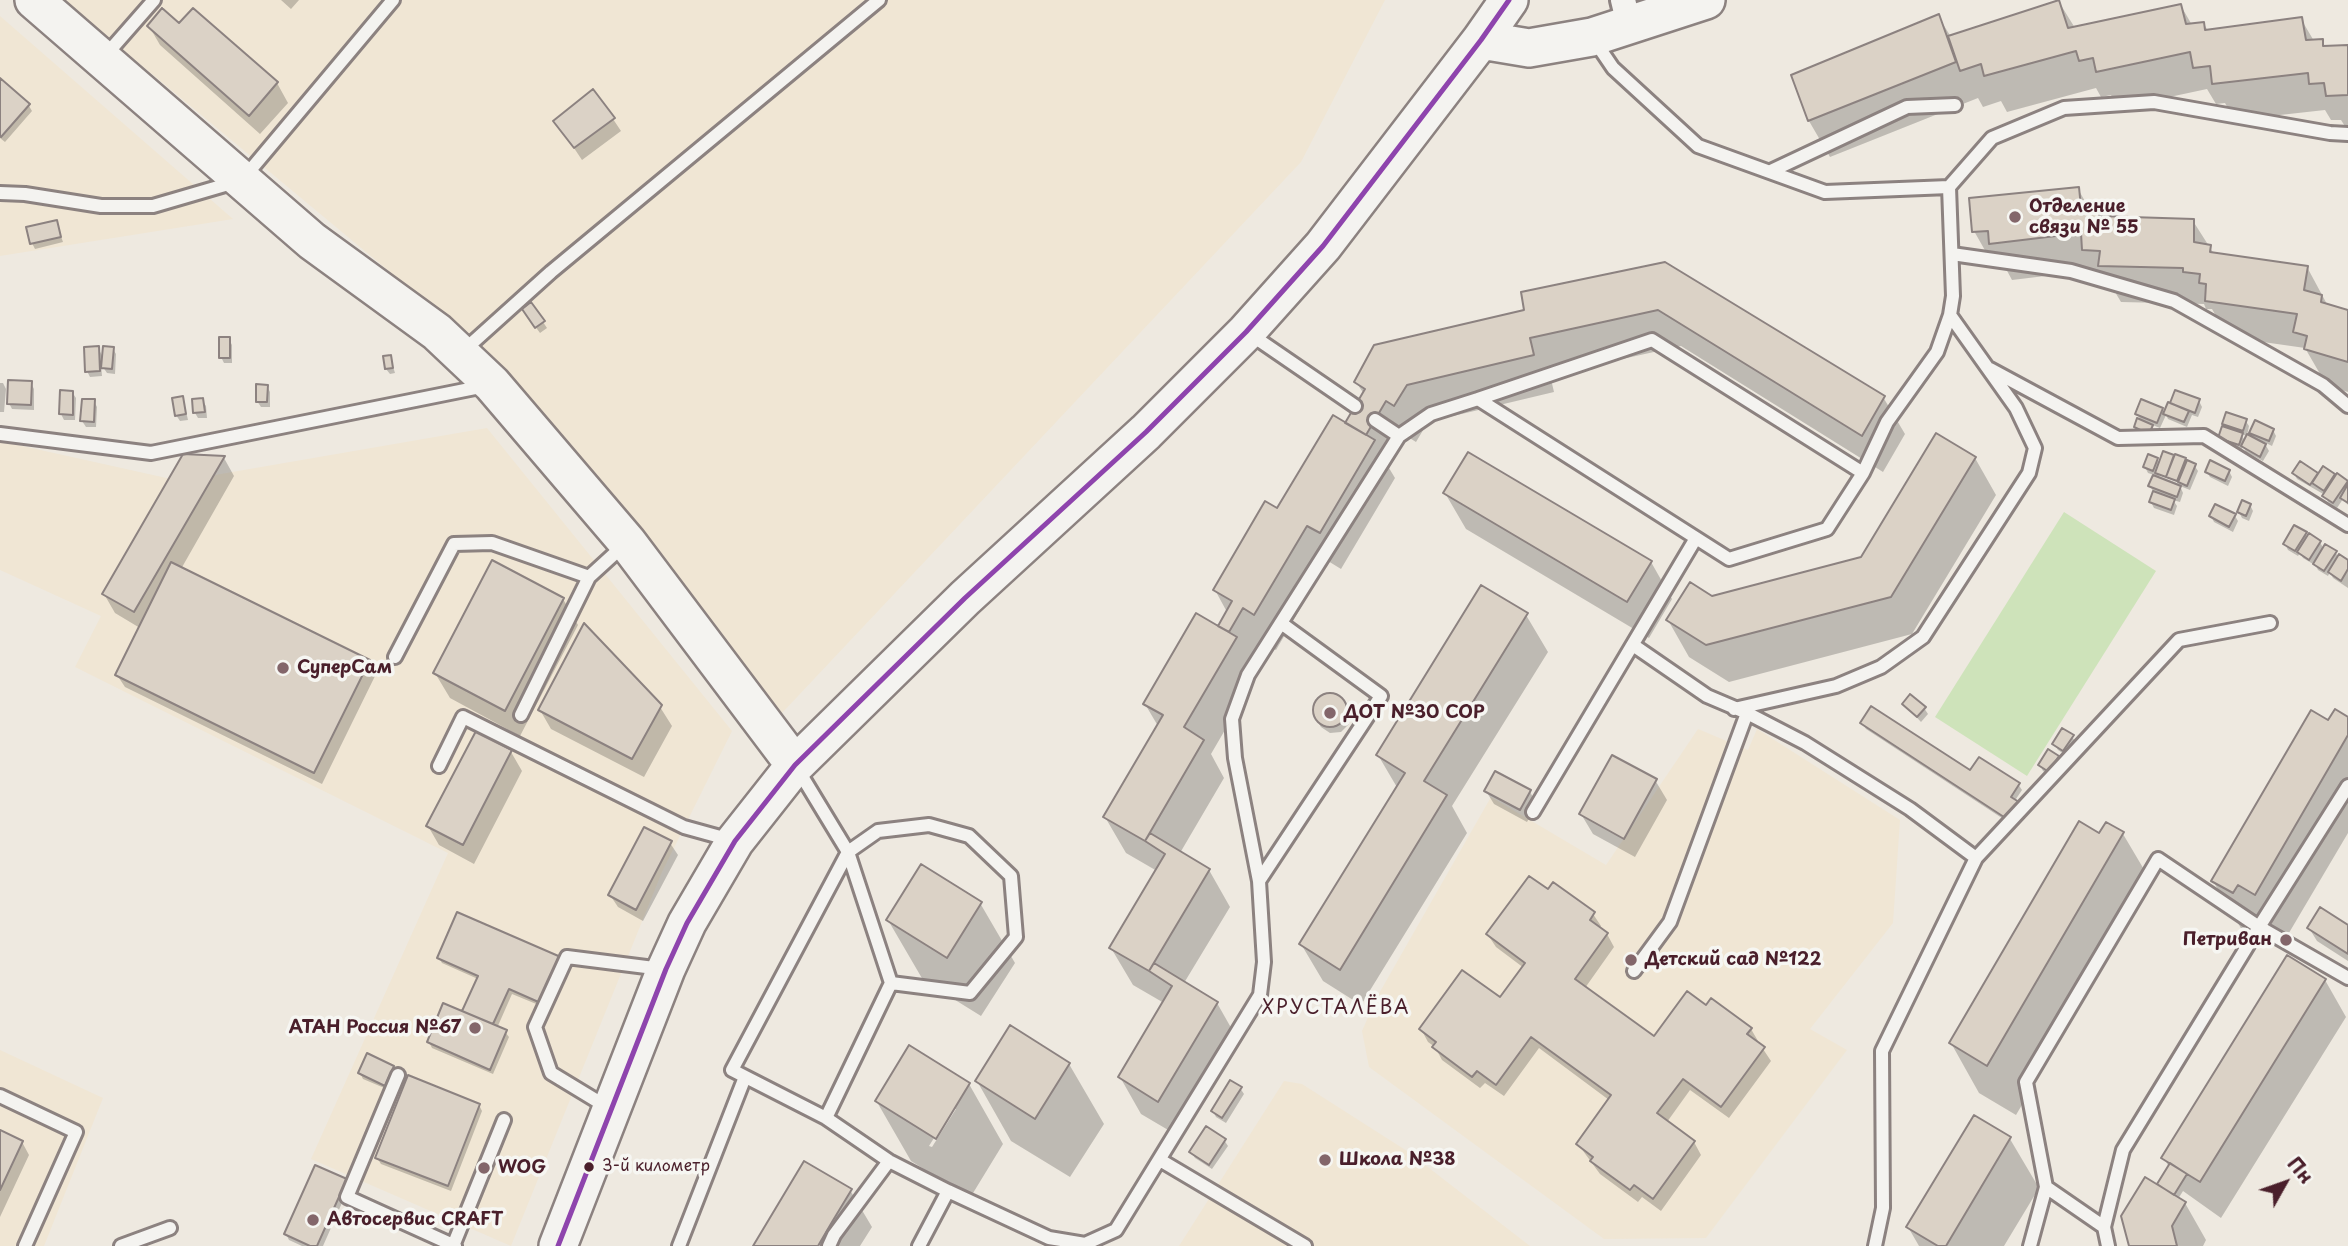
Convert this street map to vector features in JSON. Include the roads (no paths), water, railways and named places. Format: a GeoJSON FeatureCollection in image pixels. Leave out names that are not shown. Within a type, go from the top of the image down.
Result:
{"type":"FeatureCollection","features":[{"type":"Feature","properties":{"kind":"main road"},"geometry":{"type":"LineString","coordinates":[[34,0],[312,241],[437,332],[492,384],[627,542],[795,765]]}},
{"type":"Feature","properties":{"kind":"main road"},"geometry":{"type":"LineString","coordinates":[[558,1246],[666,969],[687,923],[735,841],[795,765],[965,598],[1146,432],[1246,332],[1323,246],[1509,0]]}},
{"type":"Feature","properties":{"kind":"main road"},"geometry":{"type":"LineString","coordinates":[[1481,40],[1529,48],[1592,37],[1626,13],[1706,0]]}},
{"type":"Feature","properties":{"kind":"lane"},"geometry":{"type":"LineString","coordinates":[[103,59],[154,0]]}},
{"type":"Feature","properties":{"kind":"lane"},"geometry":{"type":"LineString","coordinates":[[0,193],[25,194],[101,206],[153,206],[242,180],[393,0]]}},
{"type":"Feature","properties":{"kind":"lane"},"geometry":{"type":"LineString","coordinates":[[461,353],[551,272],[879,0]]}},
{"type":"Feature","properties":{"kind":"lane"},"geometry":{"type":"LineString","coordinates":[[1592,37],[1612,68],[1699,146],[1825,192],[1948,187]]}},
{"type":"Feature","properties":{"kind":"lane"},"geometry":{"type":"LineString","coordinates":[[1478,399],[1729,559],[1827,529],[1863,472],[1888,422],[1937,352],[1950,315],[1953,296],[1948,187],[1992,138],[2064,108],[2154,103],[2348,134]]}},
{"type":"Feature","properties":{"kind":"lane"},"geometry":{"type":"LineString","coordinates":[[1771,171],[1907,107],[1955,105]]}},
{"type":"Feature","properties":{"kind":"lane"},"geometry":{"type":"LineString","coordinates":[[1952,254],[2071,271],[2174,301],[2323,385],[2348,406]]}},
{"type":"Feature","properties":{"kind":"lane"},"geometry":{"type":"LineString","coordinates":[[1741,711],[1836,686],[1881,667],[1923,637],[2029,473],[2035,448],[2016,408],[1950,315]]}},
{"type":"Feature","properties":{"kind":"lane"},"geometry":{"type":"LineString","coordinates":[[1246,332],[1355,406]]}},
{"type":"Feature","properties":{"kind":"lane"},"geometry":{"type":"LineString","coordinates":[[891,984],[970,993],[1016,937],[1012,876],[970,836],[929,825],[878,831],[848,852],[732,1070],[826,1118],[890,1161],[1049,1238],[1086,1245],[1116,1230],[1260,995],[1264,962],[1259,881],[1235,758],[1231,719],[1248,676],[1399,436],[1431,414],[1652,341],[1863,472]]}},
{"type":"Feature","properties":{"kind":"lane"},"geometry":{"type":"LineString","coordinates":[[1987,368],[2118,438],[2204,436],[2348,525]]}},
{"type":"Feature","properties":{"kind":"lane"},"geometry":{"type":"LineString","coordinates":[[0,434],[151,453],[492,384]]}},
{"type":"Feature","properties":{"kind":"lane"},"geometry":{"type":"LineString","coordinates":[[1375,420],[1399,436]]}},
{"type":"Feature","properties":{"kind":"lane"},"geometry":{"type":"LineString","coordinates":[[1533,812],[1696,538]]}},
{"type":"Feature","properties":{"kind":"lane"},"geometry":{"type":"LineString","coordinates":[[522,715],[589,577],[627,542]]}},
{"type":"Feature","properties":{"kind":"lane"},"geometry":{"type":"LineString","coordinates":[[395,657],[454,544],[492,543],[589,577]]}},
{"type":"Feature","properties":{"kind":"lane"},"geometry":{"type":"LineString","coordinates":[[1259,881],[1381,696],[1281,623]]}},
{"type":"Feature","properties":{"kind":"lane"},"geometry":{"type":"LineString","coordinates":[[1875,1246],[1883,1208],[1882,1051],[1976,859],[2179,640],[2270,623]]}},
{"type":"Feature","properties":{"kind":"lane"},"geometry":{"type":"LineString","coordinates":[[1633,645],[1707,696],[1817,750],[1910,809],[1976,859]]}},
{"type":"Feature","properties":{"kind":"lane"},"geometry":{"type":"LineString","coordinates":[[1634,971],[1670,922],[1741,711]]}},
{"type":"Feature","properties":{"kind":"lane"},"geometry":{"type":"LineString","coordinates":[[439,766],[463,717],[684,827],[735,841]]}},
{"type":"Feature","properties":{"kind":"lane"},"geometry":{"type":"LineString","coordinates":[[795,765],[848,852],[891,984],[826,1118]]}},
{"type":"Feature","properties":{"kind":"lane"},"geometry":{"type":"LineString","coordinates":[[2108,1246],[2104,1227],[2123,1150],[2348,786]]}},
{"type":"Feature","properties":{"kind":"lane"},"geometry":{"type":"LineString","coordinates":[[2029,1246],[2046,1187],[2026,1082],[2158,859],[2259,927],[2348,978]]}},
{"type":"Feature","properties":{"kind":"lane"},"geometry":{"type":"LineString","coordinates":[[611,1109],[551,1073],[535,1027],[567,957],[666,969]]}},
{"type":"Feature","properties":{"kind":"lane"},"geometry":{"type":"LineString","coordinates":[[397,1075],[347,1197],[454,1246],[504,1120]]}},
{"type":"Feature","properties":{"kind":"lane"},"geometry":{"type":"LineString","coordinates":[[679,1246],[746,1077]]}},
{"type":"Feature","properties":{"kind":"lane"},"geometry":{"type":"LineString","coordinates":[[0,1096],[76,1132],[25,1246]]}},
{"type":"Feature","properties":{"kind":"lane"},"geometry":{"type":"LineString","coordinates":[[1160,1160],[1305,1246]]}},
{"type":"Feature","properties":{"kind":"lane"},"geometry":{"type":"LineString","coordinates":[[829,1246],[834,1235],[890,1161]]}},
{"type":"Feature","properties":{"kind":"lane"},"geometry":{"type":"LineString","coordinates":[[2046,1187],[2104,1227]]}},
{"type":"Feature","properties":{"kind":"lane"},"geometry":{"type":"LineString","coordinates":[[919,1246],[948,1191]]}},
{"type":"Feature","properties":{"kind":"lane"},"geometry":{"type":"LineString","coordinates":[[121,1246],[170,1228]]}},
{"type":"Feature","properties":{"kind":"place","name":"Отделение связи № 55"},"geometry":{"type":"Point","coordinates":[2015,217]}},
{"type":"Feature","properties":{"kind":"place","name":"СуперСам"},"geometry":{"type":"Point","coordinates":[283,668]}},
{"type":"Feature","properties":{"kind":"place","name":"ДОТ №30 СОР"},"geometry":{"type":"Point","coordinates":[1330,713]}},
{"type":"Feature","properties":{"kind":"place","name":"Петриван"},"geometry":{"type":"Point","coordinates":[2286,940]}},
{"type":"Feature","properties":{"kind":"place","name":"Детский сад №122"},"geometry":{"type":"Point","coordinates":[1631,960]}},
{"type":"Feature","properties":{"kind":"place","name":"АТАН Россия №67"},"geometry":{"type":"Point","coordinates":[475,1028]}},
{"type":"Feature","properties":{"kind":"place","name":"Школа №38"},"geometry":{"type":"Point","coordinates":[1325,1160]}},
{"type":"Feature","properties":{"kind":"place","name":"3-й километр"},"geometry":{"type":"Point","coordinates":[589,1167]}},
{"type":"Feature","properties":{"kind":"place","name":"WOG"},"geometry":{"type":"Point","coordinates":[484,1168]}},
{"type":"Feature","properties":{"kind":"place","name":"Автосервис CRAFT"},"geometry":{"type":"Point","coordinates":[313,1220]}},
{"type":"Feature","properties":{"kind":"district","name":"ХРУСТАЛЁВА"},"geometry":{"type":"Point","coordinates":[1336,1009]}}]}
